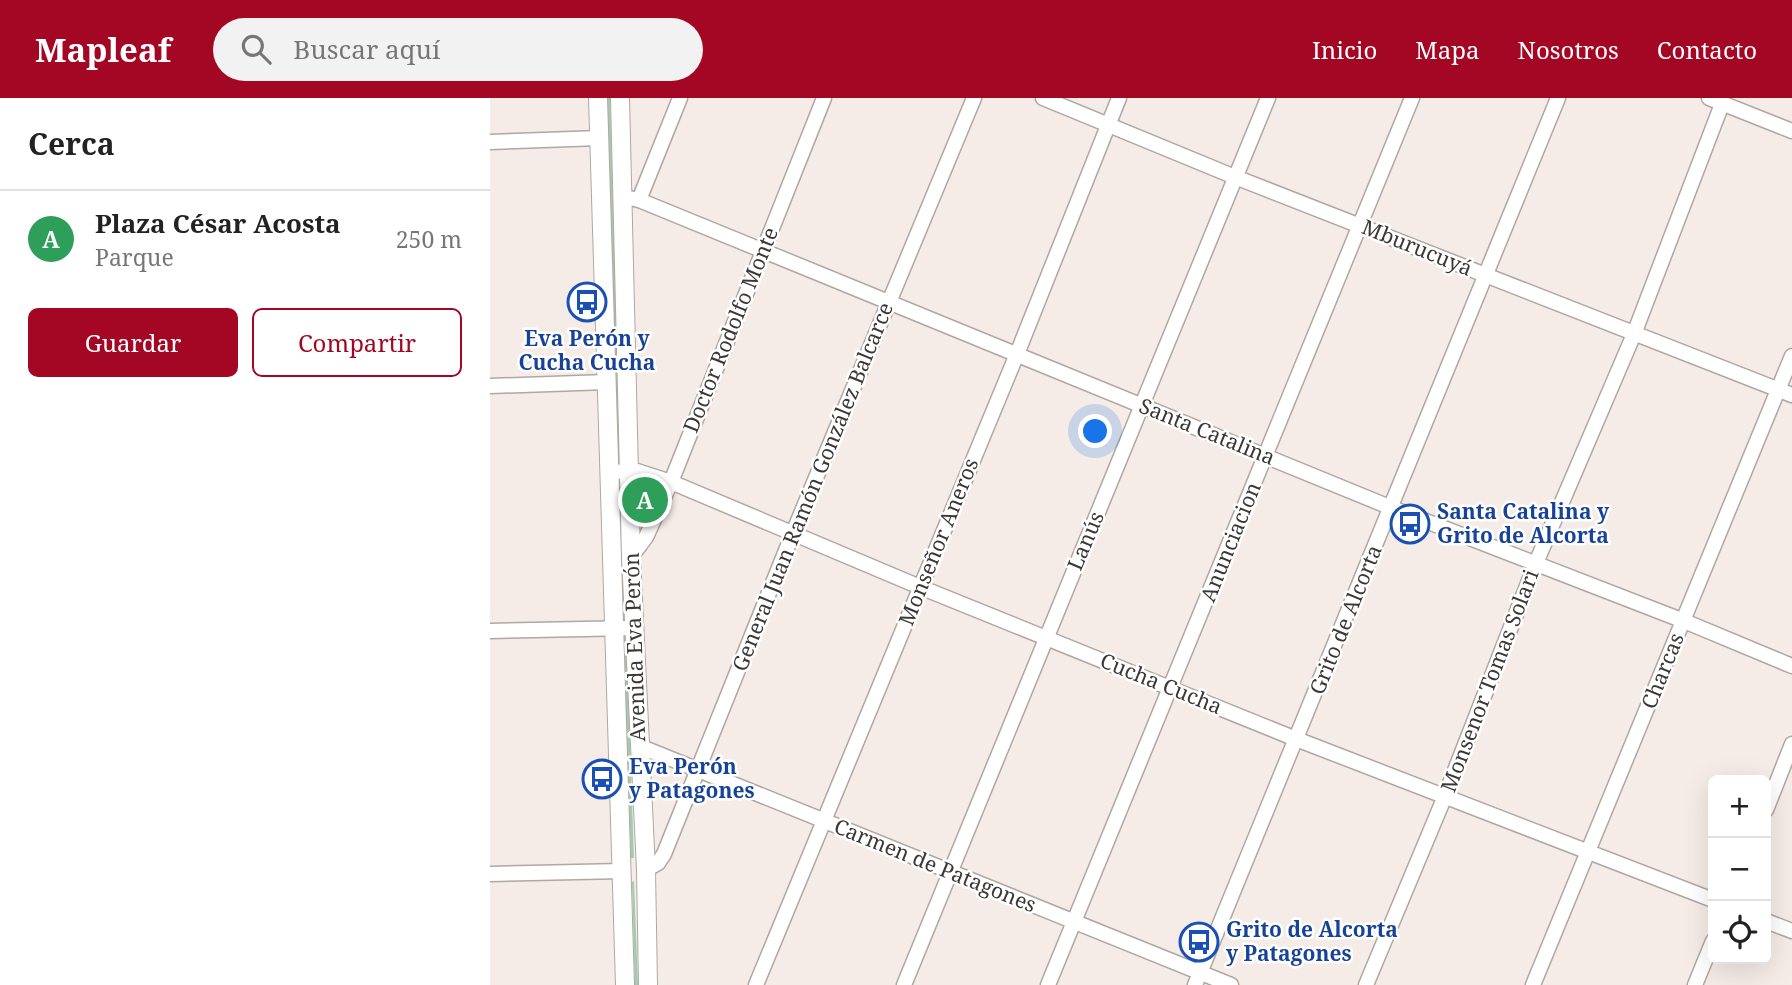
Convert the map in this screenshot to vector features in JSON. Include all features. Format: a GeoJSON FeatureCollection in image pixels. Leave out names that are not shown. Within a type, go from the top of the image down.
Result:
{"type":"FeatureCollection","features":[{"type":"Feature","properties":{"kind":"main road","name":"Avenida Eva Perón"},"geometry":{"type":"LineString","coordinates":[[598,98],[625,985]]}},
{"type":"Feature","properties":{"kind":"main road","name":"Avenida Eva Perón"},"geometry":{"type":"LineString","coordinates":[[620,98],[631,198],[629,471],[646,870],[648,985]]}},
{"type":"Feature","properties":{"kind":"street"},"geometry":{"type":"LineString","coordinates":[[631,198],[680,98]]}},
{"type":"Feature","properties":{"kind":"street","name":"Doctor Rodolfo Monte"},"geometry":{"type":"LineString","coordinates":[[631,557],[646,537],[671,482],[824,98]]}},
{"type":"Feature","properties":{"kind":"street","name":"General Juan Ramón González Balcarce"},"geometry":{"type":"LineString","coordinates":[[646,870],[658,863],[664,854],[793,533],[974,98]]}},
{"type":"Feature","properties":{"kind":"street","name":"Mburucuyá"},"geometry":{"type":"LineString","coordinates":[[1043,98],[1235,177],[1785,392]]}},
{"type":"Feature","properties":{"kind":"street","name":"Monseñor Aneros"},"geometry":{"type":"LineString","coordinates":[[757,985],[1017,354],[1119,98]]}},
{"type":"Feature","properties":{"kind":"street","name":"Lanús"},"geometry":{"type":"LineString","coordinates":[[904,985],[1268,98]]}},
{"type":"Feature","properties":{"kind":"street","name":"Anunciacion"},"geometry":{"type":"LineString","coordinates":[[1048,985],[1412,98]]}},
{"type":"Feature","properties":{"kind":"street","name":"Grito de Alcorta"},"geometry":{"type":"LineString","coordinates":[[1198,979],[1558,98]]}},
{"type":"Feature","properties":{"kind":"street"},"geometry":{"type":"LineString","coordinates":[[1713,100],[1792,131]]}},
{"type":"Feature","properties":{"kind":"street","name":"Monsenor Tomas Solari"},"geometry":{"type":"LineString","coordinates":[[1366,985],[1445,796],[1536,563],[1634,334],[1713,100]]}},
{"type":"Feature","properties":{"kind":"street"},"geometry":{"type":"LineString","coordinates":[[490,142],[600,138]]}},
{"type":"Feature","properties":{"kind":"street","name":"Santa Catalina"},"geometry":{"type":"LineString","coordinates":[[631,198],[1392,508],[1684,621],[1792,666]]}},
{"type":"Feature","properties":{"kind":"street","name":"Charcas"},"geometry":{"type":"LineString","coordinates":[[1533,985],[1684,621],[1785,392],[1792,356]]}},
{"type":"Feature","properties":{"kind":"street"},"geometry":{"type":"LineString","coordinates":[[490,386],[607,382]]}},
{"type":"Feature","properties":{"kind":"street","name":"Cucha Cucha"},"geometry":{"type":"LineString","coordinates":[[609,472],[637,471],[671,482],[920,587],[1296,739],[1708,898]]}},
{"type":"Feature","properties":{"kind":"street"},"geometry":{"type":"LineString","coordinates":[[490,631],[634,628]]}},
{"type":"Feature","properties":{"kind":"street"},"geometry":{"type":"LineString","coordinates":[[1771,797],[1792,744]]}},
{"type":"Feature","properties":{"kind":"street","name":"Carmen de Patagones"},"geometry":{"type":"LineString","coordinates":[[639,746],[1075,921],[1198,979],[1231,985]]}},
{"type":"Feature","properties":{"kind":"street"},"geometry":{"type":"LineString","coordinates":[[490,874],[622,871]]}},
{"type":"Feature","properties":{"kind":"street"},"geometry":{"type":"LineString","coordinates":[[1771,923],[1792,931]]}},
{"type":"Feature","properties":{"kind":"street"},"geometry":{"type":"LineString","coordinates":[[1695,985],[1708,952]]}},
{"type":"Feature","properties":{"kind":"green space"},"geometry":{"type":"Polygon","coordinates":[[[607,98],[610,98],[620,466],[617,466],[607,98]]]}},
{"type":"Feature","properties":{"kind":"green space"},"geometry":{"type":"Polygon","coordinates":[[[617,475],[620,476],[625,622],[622,622],[617,475]]]}},
{"type":"Feature","properties":{"kind":"green space"},"geometry":{"type":"Polygon","coordinates":[[[639,481],[656,484],[645,517],[638,517],[639,481]]]}},
{"type":"Feature","properties":{"kind":"green space"},"geometry":{"type":"Polygon","coordinates":[[[623,633],[626,633],[634,858],[631,858],[623,633]]]}},
{"type":"Feature","properties":{"kind":"green space"},"geometry":{"type":"Polygon","coordinates":[[[634,881],[638,985],[635,985],[634,881]]]}},
{"type":"Feature","properties":{"kind":"place","name":"Eva Perón y Cucha Cucha"},"geometry":{"type":"Point","coordinates":[587,302]}},
{"type":"Feature","properties":{"kind":"place","name":"Plaza César Acosta"},"geometry":{"type":"Point","coordinates":[645,500]}},
{"type":"Feature","properties":{"kind":"place","name":"Santa Catalina y Grito de Alcorta"},"geometry":{"type":"Point","coordinates":[1410,524]}},
{"type":"Feature","properties":{"kind":"place","name":"Eva Perón y Patagones"},"geometry":{"type":"Point","coordinates":[602,779]}},
{"type":"Feature","properties":{"kind":"place","name":"Grito de Alcorta y Patagones"},"geometry":{"type":"Point","coordinates":[1199,942]}}]}
